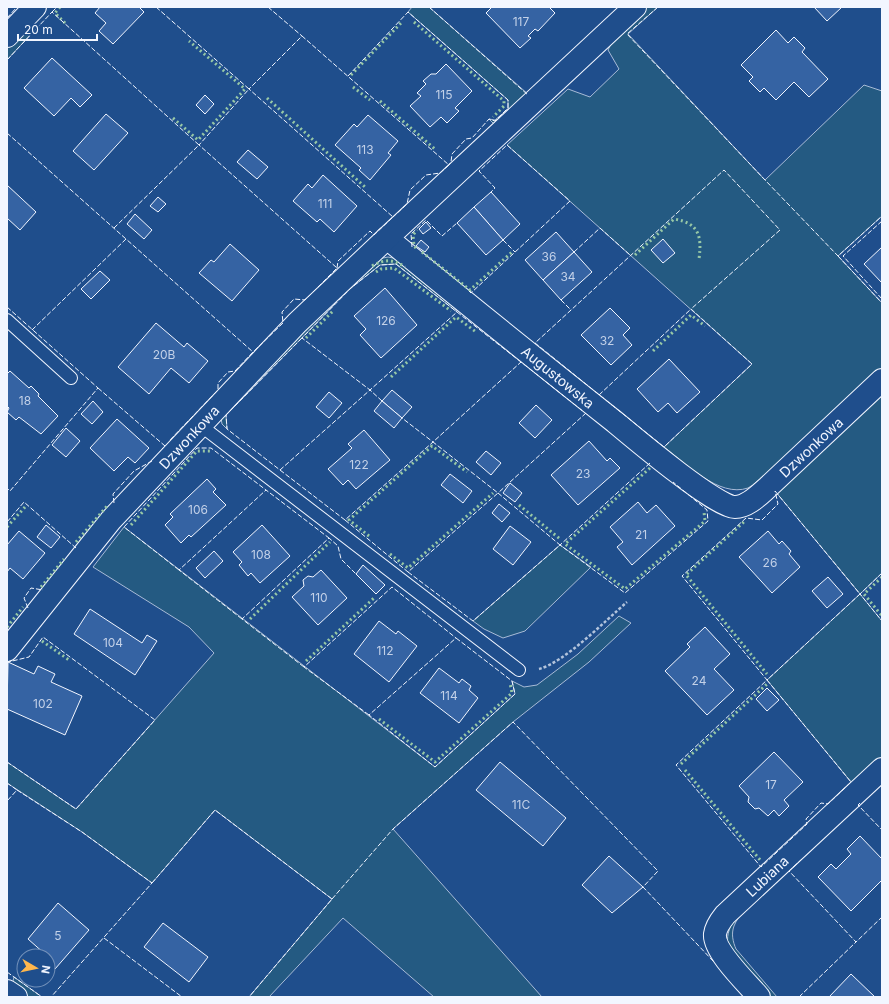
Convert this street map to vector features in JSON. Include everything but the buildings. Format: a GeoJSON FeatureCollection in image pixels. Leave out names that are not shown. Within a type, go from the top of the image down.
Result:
{"type":"FeatureCollection","features":[{"type":"Feature","properties":{"kind":"street"},"geometry":{"type":"LineString","coordinates":[[7,36],[35,7]]}},
{"type":"Feature","properties":{"kind":"street","name":"Dzwonkowa"},"geometry":{"type":"LineString","coordinates":[[7,650],[111,520],[297,323],[635,7]]}},
{"type":"Feature","properties":{"kind":"street","name":"Augustowska"},"geometry":{"type":"LineString","coordinates":[[387,238],[674,470],[720,502],[735,507]]}},
{"type":"Feature","properties":{"kind":"street","name":"Dzwonkowa"},"geometry":{"type":"LineString","coordinates":[[735,507],[751,502],[882,380]]}},
{"type":"Feature","properties":{"kind":"street","name":"Lubiana"},"geometry":{"type":"LineString","coordinates":[[759,997],[723,956],[717,945],[715,935],[718,924],[725,915],[882,769]]}},
{"type":"Feature","properties":{"kind":"street"},"geometry":{"type":"LineString","coordinates":[[7,991],[16,997]]}},
{"type":"Feature","properties":{"kind":"lane"},"geometry":{"type":"LineString","coordinates":[[7,320],[71,378]]}},
{"type":"Feature","properties":{"kind":"lane"},"geometry":{"type":"LineString","coordinates":[[200,425],[519,670]]}},
{"type":"Feature","properties":{"kind":"path"},"geometry":{"type":"LineString","coordinates":[[519,670],[532,672],[547,667],[574,649],[627,602]]}},
{"type":"Feature","properties":{"kind":"shaded area"},"geometry":{"type":"Polygon","coordinates":[[[412,7],[429,7],[529,95],[495,125],[489,119],[495,120],[508,109],[508,100],[408,12],[412,7]]]}},
{"type":"Feature","properties":{"kind":"shaded area"},"geometry":{"type":"Polygon","coordinates":[[[647,7],[658,7],[628,34],[765,180],[864,85],[882,91],[882,216],[838,256],[882,303],[882,369],[765,475],[748,488],[737,490],[714,484],[692,470],[664,447],[752,364],[507,145],[568,89],[590,97],[619,69],[608,50],[615,36],[647,7]]]}},
{"type":"Feature","properties":{"kind":"shaded area"},"geometry":{"type":"Polygon","coordinates":[[[25,27],[31,34],[7,60],[7,46],[25,27]]]}},
{"type":"Feature","properties":{"kind":"shaded area"},"geometry":{"type":"Polygon","coordinates":[[[388,257],[398,259],[451,300],[457,312],[396,264],[380,265],[351,288],[349,282],[378,259],[388,257]]]}},
{"type":"Feature","properties":{"kind":"shaded area"},"geometry":{"type":"Polygon","coordinates":[[[331,301],[335,304],[226,415],[227,429],[222,424],[221,418],[331,301]]]}},
{"type":"Feature","properties":{"kind":"shaded area"},"geometry":{"type":"Polygon","coordinates":[[[882,392],[882,573],[860,594],[775,491],[882,392]]]}},
{"type":"Feature","properties":{"kind":"shaded area"},"geometry":{"type":"Polygon","coordinates":[[[124,527],[435,767],[515,694],[512,681],[524,687],[537,685],[578,654],[619,616],[631,623],[589,662],[513,722],[393,829],[542,997],[434,997],[343,918],[269,997],[249,997],[332,899],[215,810],[152,883],[82,832],[7,783],[7,762],[76,809],[214,653],[189,627],[93,567],[124,527]]]}},
{"type":"Feature","properties":{"kind":"shaded area"},"geometry":{"type":"Polygon","coordinates":[[[560,545],[591,567],[525,631],[503,638],[484,629],[473,621],[560,545]]]}},
{"type":"Feature","properties":{"kind":"shaded area"},"geometry":{"type":"Polygon","coordinates":[[[860,594],[882,621],[882,763],[832,800],[851,782],[767,680],[860,594]]]}},
{"type":"Feature","properties":{"kind":"shaded area"},"geometry":{"type":"Polygon","coordinates":[[[858,805],[790,870],[751,903],[738,918],[734,926],[733,938],[736,949],[777,997],[771,997],[746,971],[730,950],[728,937],[732,923],[735,917],[858,805]]]}},
{"type":"Feature","properties":{"kind":"shaded area"},"geometry":{"type":"Polygon","coordinates":[[[14,977],[16,978],[16,988],[12,985],[14,977]]]}},
{"type":"Feature","properties":{"kind":"shaded area"},"geometry":{"type":"Polygon","coordinates":[[[16,988],[29,988],[42,997],[28,997],[16,988]]]}},
{"type":"Feature","properties":{"kind":"hedge"},"geometry":{"type":"LineString","coordinates":[[60,7],[55,13],[66,24]]}},
{"type":"Feature","properties":{"kind":"hedge"},"geometry":{"type":"LineString","coordinates":[[414,22],[504,101],[504,106],[493,117]]}},
{"type":"Feature","properties":{"kind":"hedge"},"geometry":{"type":"LineString","coordinates":[[351,75],[401,23]]}},
{"type":"Feature","properties":{"kind":"hedge"},"geometry":{"type":"LineString","coordinates":[[173,118],[198,140],[245,89],[189,41]]}},
{"type":"Feature","properties":{"kind":"hedge"},"geometry":{"type":"LineString","coordinates":[[353,87],[370,100]]}},
{"type":"Feature","properties":{"kind":"hedge"},"geometry":{"type":"LineString","coordinates":[[267,98],[365,187]]}},
{"type":"Feature","properties":{"kind":"hedge"},"geometry":{"type":"LineString","coordinates":[[380,101],[436,150]]}},
{"type":"Feature","properties":{"kind":"hedge"},"geometry":{"type":"LineString","coordinates":[[635,255],[674,219],[694,227],[699,237],[699,259]]}},
{"type":"Feature","properties":{"kind":"hedge"},"geometry":{"type":"LineString","coordinates":[[416,248],[414,246],[413,235],[417,230]]}},
{"type":"Feature","properties":{"kind":"hedge"},"geometry":{"type":"LineString","coordinates":[[422,252],[470,290],[512,252]]}},
{"type":"Feature","properties":{"kind":"hedge"},"geometry":{"type":"LineString","coordinates":[[372,266],[381,262],[392,261],[405,267]]}},
{"type":"Feature","properties":{"kind":"hedge"},"geometry":{"type":"LineString","coordinates":[[376,272],[381,269],[394,268],[451,311]]}},
{"type":"Feature","properties":{"kind":"hedge"},"geometry":{"type":"LineString","coordinates":[[306,338],[333,311]]}},
{"type":"Feature","properties":{"kind":"hedge"},"geometry":{"type":"LineString","coordinates":[[653,351],[691,315],[705,326]]}},
{"type":"Feature","properties":{"kind":"hedge"},"geometry":{"type":"LineString","coordinates":[[391,377],[456,317],[476,332]]}},
{"type":"Feature","properties":{"kind":"hedge"},"geometry":{"type":"LineString","coordinates":[[369,536],[349,520],[432,446],[467,472]]}},
{"type":"Feature","properties":{"kind":"hedge"},"geometry":{"type":"LineString","coordinates":[[131,525],[197,451],[212,451]]}},
{"type":"Feature","properties":{"kind":"hedge"},"geometry":{"type":"LineString","coordinates":[[650,468],[565,544],[625,589],[705,521],[704,512]]}},
{"type":"Feature","properties":{"kind":"hedge"},"geometry":{"type":"LineString","coordinates":[[390,554],[408,568],[493,493]]}},
{"type":"Feature","properties":{"kind":"hedge"},"geometry":{"type":"LineString","coordinates":[[519,505],[560,539]]}},
{"type":"Feature","properties":{"kind":"hedge"},"geometry":{"type":"LineString","coordinates":[[76,542],[107,506]]}},
{"type":"Feature","properties":{"kind":"hedge"},"geometry":{"type":"LineString","coordinates":[[7,527],[25,507]]}},
{"type":"Feature","properties":{"kind":"hedge"},"geometry":{"type":"LineString","coordinates":[[687,574],[746,520]]}},
{"type":"Feature","properties":{"kind":"hedge"},"geometry":{"type":"LineString","coordinates":[[250,619],[330,542]]}},
{"type":"Feature","properties":{"kind":"hedge"},"geometry":{"type":"LineString","coordinates":[[41,587],[64,559]]}},
{"type":"Feature","properties":{"kind":"hedge"},"geometry":{"type":"LineString","coordinates":[[687,576],[767,674]]}},
{"type":"Feature","properties":{"kind":"hedge"},"geometry":{"type":"LineString","coordinates":[[882,577],[864,594],[882,616]]}},
{"type":"Feature","properties":{"kind":"hedge"},"geometry":{"type":"LineString","coordinates":[[306,661],[374,598]]}},
{"type":"Feature","properties":{"kind":"hedge"},"geometry":{"type":"LineString","coordinates":[[7,627],[23,607]]}},
{"type":"Feature","properties":{"kind":"hedge"},"geometry":{"type":"LineString","coordinates":[[42,641],[69,660]]}},
{"type":"Feature","properties":{"kind":"hedge"},"geometry":{"type":"LineString","coordinates":[[379,719],[435,762],[512,693],[510,683]]}},
{"type":"Feature","properties":{"kind":"hedge"},"geometry":{"type":"LineString","coordinates":[[681,764],[767,684]]}},
{"type":"Feature","properties":{"kind":"hedge"},"geometry":{"type":"LineString","coordinates":[[685,770],[761,861]]}},
{"type":"Feature","properties":{"kind":"fence"},"geometry":{"type":"LineString","coordinates":[[7,18],[17,7]]}},
{"type":"Feature","properties":{"kind":"fence"},"geometry":{"type":"LineString","coordinates":[[52,12],[57,7]]}},
{"type":"Feature","properties":{"kind":"fence"},"geometry":{"type":"LineString","coordinates":[[156,7],[249,89],[199,145],[337,268],[305,300],[294,299],[282,312],[283,323],[253,352]]}},
{"type":"Feature","properties":{"kind":"fence"},"geometry":{"type":"LineString","coordinates":[[268,7],[302,36]]}},
{"type":"Feature","properties":{"kind":"fence"},"geometry":{"type":"LineString","coordinates":[[429,7],[528,95]]}},
{"type":"Feature","properties":{"kind":"fence"},"geometry":{"type":"LineString","coordinates":[[658,7],[627,34],[838,256],[882,216]]}},
{"type":"Feature","properties":{"kind":"fence"},"geometry":{"type":"LineString","coordinates":[[7,60],[52,12],[199,145],[114,228]]}},
{"type":"Feature","properties":{"kind":"fence"},"geometry":{"type":"LineString","coordinates":[[348,76],[408,12],[508,100],[508,108],[495,121],[489,119],[472,138],[466,139],[452,154],[449,165]]}},
{"type":"Feature","properties":{"kind":"fence"},"geometry":{"type":"LineString","coordinates":[[337,268],[338,261],[370,231],[374,235],[393,217],[249,89],[302,36],[449,165],[440,173],[426,175],[410,190],[407,204],[393,217]]}},
{"type":"Feature","properties":{"kind":"fence"},"geometry":{"type":"LineString","coordinates":[[7,133],[126,239]]}},
{"type":"Feature","properties":{"kind":"fence"},"geometry":{"type":"LineString","coordinates":[[469,291],[471,293],[570,201],[507,145],[479,171],[495,188],[491,192]]}},
{"type":"Feature","properties":{"kind":"fence"},"geometry":{"type":"LineString","coordinates":[[599,395],[691,309],[752,364],[664,447],[535,343],[724,170],[780,230],[691,309]]}},
{"type":"Feature","properties":{"kind":"fence"},"geometry":{"type":"LineString","coordinates":[[412,247],[411,234],[426,220],[442,236],[457,223]]}},
{"type":"Feature","properties":{"kind":"fence"},"geometry":{"type":"LineString","coordinates":[[882,221],[843,256],[882,299]]}},
{"type":"Feature","properties":{"kind":"fence"},"geometry":{"type":"LineString","coordinates":[[574,252],[600,228],[630,255]]}},
{"type":"Feature","properties":{"kind":"fence"},"geometry":{"type":"LineString","coordinates":[[32,330],[126,239],[253,352],[235,371],[228,372],[218,383],[218,390],[170,440]]}},
{"type":"Feature","properties":{"kind":"fence"},"geometry":{"type":"LineString","coordinates":[[503,240],[515,252]]}},
{"type":"Feature","properties":{"kind":"fence"},"geometry":{"type":"LineString","coordinates":[[838,256],[882,303]]}},
{"type":"Feature","properties":{"kind":"fence"},"geometry":{"type":"LineString","coordinates":[[302,338],[226,415],[227,429],[280,470],[370,390],[302,338],[351,288],[380,265],[396,264],[457,312]]}},
{"type":"Feature","properties":{"kind":"fence"},"geometry":{"type":"LineString","coordinates":[[561,300],[571,310]]}},
{"type":"Feature","properties":{"kind":"fence"},"geometry":{"type":"LineString","coordinates":[[7,307],[98,388],[10,491],[7,488]]}},
{"type":"Feature","properties":{"kind":"fence"},"geometry":{"type":"LineString","coordinates":[[382,401],[370,390],[457,312],[521,362]]}},
{"type":"Feature","properties":{"kind":"fence"},"geometry":{"type":"LineString","coordinates":[[345,520],[408,572],[498,493],[433,442],[521,362],[584,412]]}},
{"type":"Feature","properties":{"kind":"fence"},"geometry":{"type":"LineString","coordinates":[[98,388],[165,446],[162,449]]}},
{"type":"Feature","properties":{"kind":"fence"},"geometry":{"type":"LineString","coordinates":[[408,572],[473,621],[560,545],[498,493],[586,413],[588,415]]}},
{"type":"Feature","properties":{"kind":"fence"},"geometry":{"type":"LineString","coordinates":[[280,470],[345,520],[433,442],[402,418]]}},
{"type":"Feature","properties":{"kind":"fence"},"geometry":{"type":"LineString","coordinates":[[179,570],[124,527],[197,448],[211,448],[266,490]]}},
{"type":"Feature","properties":{"kind":"fence"},"geometry":{"type":"LineString","coordinates":[[114,503],[113,494],[134,471],[152,461]]}},
{"type":"Feature","properties":{"kind":"fence"},"geometry":{"type":"LineString","coordinates":[[650,463],[560,545],[625,593],[708,521],[707,510],[673,482]]}},
{"type":"Feature","properties":{"kind":"fence"},"geometry":{"type":"LineString","coordinates":[[242,619],[179,570],[266,490],[329,538]]}},
{"type":"Feature","properties":{"kind":"fence"},"geometry":{"type":"LineString","coordinates":[[775,491],[860,594],[767,680],[682,576],[746,518],[762,520],[778,504],[775,491]]}},
{"type":"Feature","properties":{"kind":"fence"},"geometry":{"type":"LineString","coordinates":[[7,522],[24,502],[76,548]]}},
{"type":"Feature","properties":{"kind":"fence"},"geometry":{"type":"LineString","coordinates":[[304,667],[242,619],[329,538],[338,546],[341,559],[356,574]]}},
{"type":"Feature","properties":{"kind":"fence"},"geometry":{"type":"LineString","coordinates":[[882,573],[860,594],[882,621]]}},
{"type":"Feature","properties":{"kind":"fence"},"geometry":{"type":"LineString","coordinates":[[369,715],[304,667],[392,587],[456,638]]}},
{"type":"Feature","properties":{"kind":"fence"},"geometry":{"type":"LineString","coordinates":[[28,608],[24,598],[31,588],[43,590]]}},
{"type":"Feature","properties":{"kind":"fence"},"geometry":{"type":"LineString","coordinates":[[7,762],[76,809],[155,720],[43,637],[29,657],[8,662]]}},
{"type":"Feature","properties":{"kind":"fence"},"geometry":{"type":"LineString","coordinates":[[456,638],[512,681],[515,694],[435,767],[369,715],[456,638]]}},
{"type":"Feature","properties":{"kind":"fence"},"geometry":{"type":"LineString","coordinates":[[767,680],[851,782],[828,804],[821,803],[806,819],[807,824],[761,867],[676,765],[767,680]]}},
{"type":"Feature","properties":{"kind":"fence"},"geometry":{"type":"LineString","coordinates":[[332,899],[393,829],[513,722],[658,871],[643,887],[714,962]]}},
{"type":"Feature","properties":{"kind":"fence"},"geometry":{"type":"LineString","coordinates":[[7,783],[17,790],[7,801]]}},
{"type":"Feature","properties":{"kind":"fence"},"geometry":{"type":"LineString","coordinates":[[17,790],[82,832],[152,883],[51,997]]}},
{"type":"Feature","properties":{"kind":"fence"},"geometry":{"type":"LineString","coordinates":[[860,803],[858,805],[882,830]]}},
{"type":"Feature","properties":{"kind":"fence"},"geometry":{"type":"LineString","coordinates":[[152,883],[215,810],[332,899],[249,997]]}},
{"type":"Feature","properties":{"kind":"fence"},"geometry":{"type":"LineString","coordinates":[[802,859],[789,871],[856,942],[882,917]]}},
{"type":"Feature","properties":{"kind":"fence"},"geometry":{"type":"LineString","coordinates":[[104,938],[182,997]]}},
{"type":"Feature","properties":{"kind":"fence"},"geometry":{"type":"LineString","coordinates":[[799,997],[856,942]]}},
{"type":"Feature","properties":{"kind":"fence"},"geometry":{"type":"LineString","coordinates":[[7,972],[42,997]]}}]}
